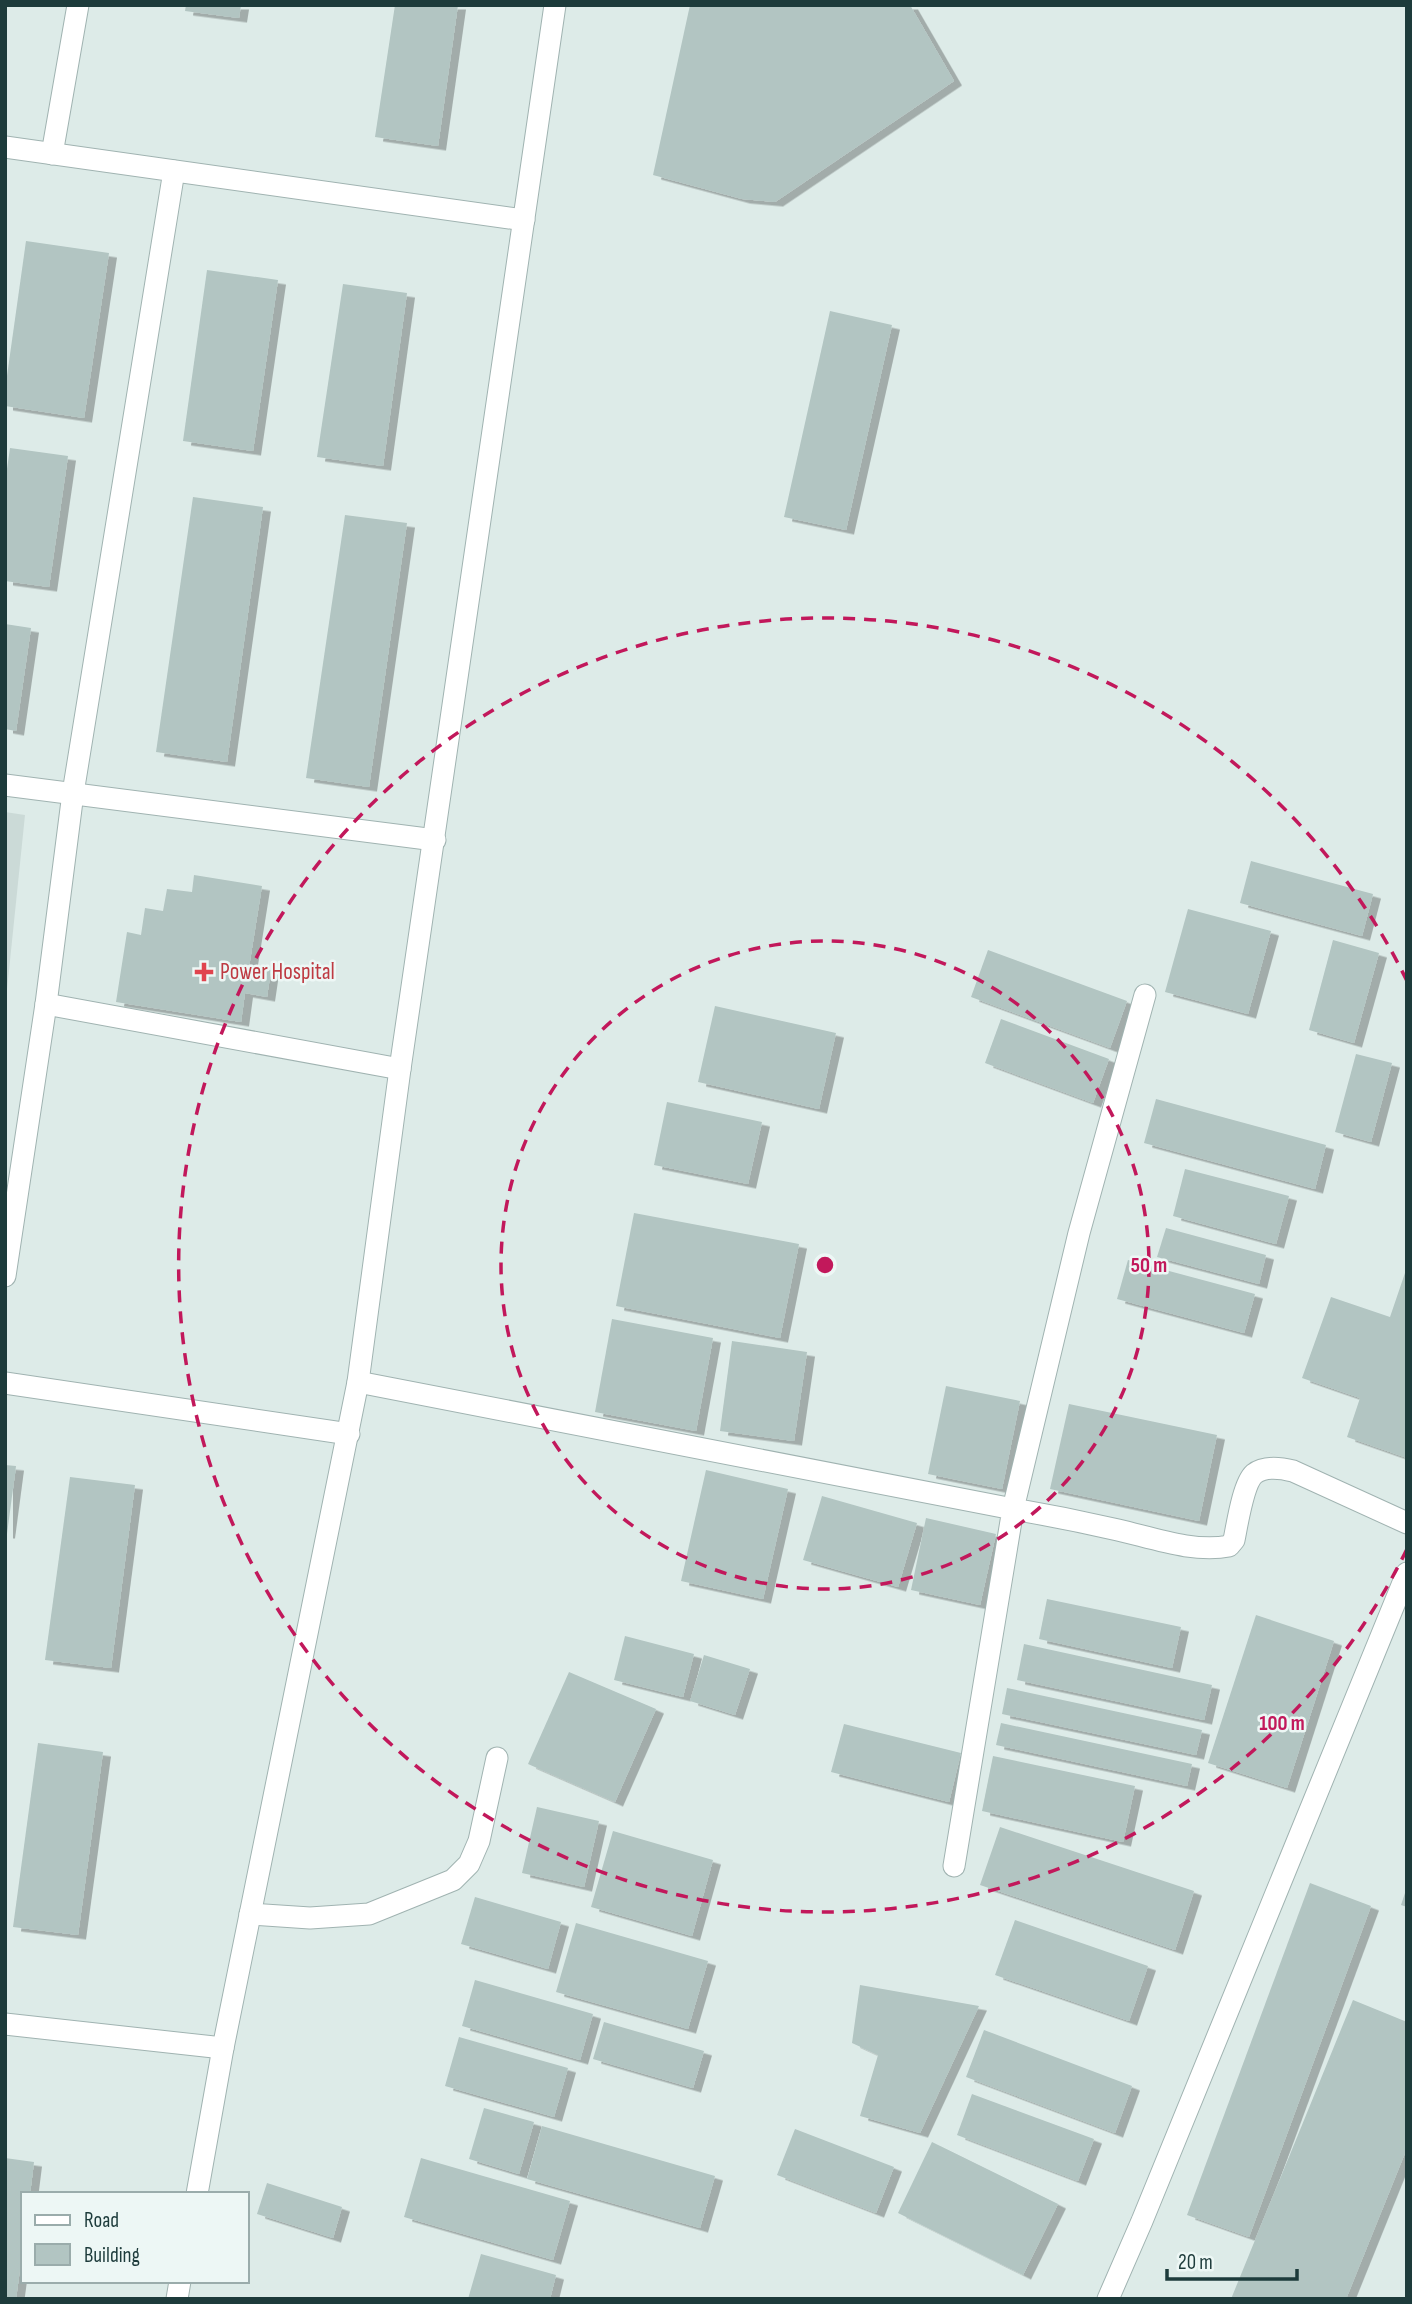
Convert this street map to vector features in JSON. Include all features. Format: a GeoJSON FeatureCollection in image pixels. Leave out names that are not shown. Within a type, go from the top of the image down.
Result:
{"type":"FeatureCollection","features":[{"type":"Feature","properties":{"kind":"street"},"geometry":{"type":"LineString","coordinates":[[52,153],[78,5]]}},
{"type":"Feature","properties":{"kind":"street"},"geometry":{"type":"LineString","coordinates":[[197,2192],[223,2048],[358,1382],[400,1069],[555,5]]}},
{"type":"Feature","properties":{"kind":"street"},"geometry":{"type":"LineString","coordinates":[[5,147],[524,220]]}},
{"type":"Feature","properties":{"kind":"street"},"geometry":{"type":"LineString","coordinates":[[5,1276],[46,1004],[73,793],[174,171]]}},
{"type":"Feature","properties":{"kind":"street"},"geometry":{"type":"LineString","coordinates":[[5,785],[435,840]]}},
{"type":"Feature","properties":{"kind":"street"},"geometry":{"type":"LineString","coordinates":[[954,1866],[1013,1509],[1079,1233],[1145,995]]}},
{"type":"Feature","properties":{"kind":"street"},"geometry":{"type":"LineString","coordinates":[[46,1004],[400,1069]]}},
{"type":"Feature","properties":{"kind":"street"},"geometry":{"type":"LineString","coordinates":[[5,1382],[349,1434]]}},
{"type":"Feature","properties":{"kind":"street"},"geometry":{"type":"LineString","coordinates":[[358,1382],[1074,1520],[1193,1547],[1212,1549],[1229,1546],[1234,1540],[1248,1484],[1254,1475],[1271,1468],[1293,1471],[1407,1523]]}},
{"type":"Feature","properties":{"kind":"street"},"geometry":{"type":"LineString","coordinates":[[1108,2299],[1407,1573]]}},
{"type":"Feature","properties":{"kind":"street"},"geometry":{"type":"LineString","coordinates":[[250,1914],[310,1918],[369,1914],[453,1880],[469,1864],[479,1841],[497,1758]]}},
{"type":"Feature","properties":{"kind":"street"},"geometry":{"type":"LineString","coordinates":[[5,2024],[223,2048]]}},
{"type":"Feature","properties":{"kind":"shaded area"},"geometry":{"type":"Polygon","coordinates":[[[5,812],[25,815],[5,1009],[5,812]]]}},
{"type":"Feature","properties":{"kind":"building"},"geometry":{"type":"Polygon","coordinates":[[[186,5],[241,5],[239,18],[185,11],[186,5]]]}},
{"type":"Feature","properties":{"kind":"building"},"geometry":{"type":"Polygon","coordinates":[[[395,5],[458,5],[438,146],[375,137],[395,5]]]}},
{"type":"Feature","properties":{"kind":"building"},"geometry":{"type":"Polygon","coordinates":[[[690,5],[910,5],[954,81],[775,202],[742,199],[653,175],[690,5]]]}},
{"type":"Feature","properties":{"kind":"building"},"geometry":{"type":"Polygon","coordinates":[[[26,241],[109,253],[84,418],[5,406],[26,241]]]}},
{"type":"Feature","properties":{"kind":"building"},"geometry":{"type":"Polygon","coordinates":[[[207,270],[278,280],[253,451],[183,441],[207,270]]]}},
{"type":"Feature","properties":{"kind":"building"},"geometry":{"type":"Polygon","coordinates":[[[343,284],[407,293],[383,466],[317,457],[343,284]]]}},
{"type":"Feature","properties":{"kind":"building"},"geometry":{"type":"Polygon","coordinates":[[[830,311],[892,325],[846,530],[784,517],[830,311]]]}},
{"type":"Feature","properties":{"kind":"building"},"geometry":{"type":"Polygon","coordinates":[[[10,448],[68,456],[49,587],[5,581],[5,483],[10,448]]]}},
{"type":"Feature","properties":{"kind":"building"},"geometry":{"type":"Polygon","coordinates":[[[193,497],[263,507],[227,762],[156,752],[193,497]]]}},
{"type":"Feature","properties":{"kind":"building"},"geometry":{"type":"Polygon","coordinates":[[[345,515],[407,523],[369,787],[306,778],[345,515]]]}},
{"type":"Feature","properties":{"kind":"building"},"geometry":{"type":"Polygon","coordinates":[[[5,624],[31,628],[16,731],[5,729],[5,624]]]}},
{"type":"Feature","properties":{"kind":"building"},"geometry":{"type":"Polygon","coordinates":[[[1251,861],[1373,894],[1362,936],[1240,903],[1251,861]]]}},
{"type":"Feature","properties":{"kind":"building"},"geometry":{"type":"Polygon","coordinates":[[[194,875],[262,886],[249,967],[271,970],[267,997],[245,993],[241,1022],[116,1002],[127,932],[141,935],[145,908],[163,911],[167,889],[192,892],[194,875]]]}},
{"type":"Feature","properties":{"kind":"building"},"geometry":{"type":"Polygon","coordinates":[[[1188,909],[1271,931],[1248,1014],[1165,992],[1188,909]]]}},
{"type":"Feature","properties":{"kind":"building"},"geometry":{"type":"Polygon","coordinates":[[[1333,940],[1379,953],[1354,1043],[1309,1030],[1333,940]]]}},
{"type":"Feature","properties":{"kind":"building"},"geometry":{"type":"Polygon","coordinates":[[[988,950],[1127,1001],[1110,1048],[971,997],[988,950]]]}},
{"type":"Feature","properties":{"kind":"building"},"geometry":{"type":"Polygon","coordinates":[[[715,1006],[836,1033],[819,1109],[698,1082],[715,1006]]]}},
{"type":"Feature","properties":{"kind":"building"},"geometry":{"type":"Polygon","coordinates":[[[1001,1019],[1109,1059],[1093,1103],[985,1063],[1001,1019]]]}},
{"type":"Feature","properties":{"kind":"building"},"geometry":{"type":"Polygon","coordinates":[[[1356,1054],[1392,1063],[1371,1142],[1335,1132],[1356,1054]]]}},
{"type":"Feature","properties":{"kind":"building"},"geometry":{"type":"Polygon","coordinates":[[[1156,1099],[1326,1145],[1315,1189],[1144,1143],[1156,1099]]]}},
{"type":"Feature","properties":{"kind":"building"},"geometry":{"type":"Polygon","coordinates":[[[667,1102],[762,1122],[748,1184],[654,1165],[667,1102]]]}},
{"type":"Feature","properties":{"kind":"building"},"geometry":{"type":"Polygon","coordinates":[[[1185,1169],[1289,1196],[1276,1244],[1173,1216],[1185,1169]]]}},
{"type":"Feature","properties":{"kind":"building"},"geometry":{"type":"Polygon","coordinates":[[[634,1213],[799,1244],[780,1338],[616,1306],[634,1213]]]}},
{"type":"Feature","properties":{"kind":"building"},"geometry":{"type":"Polygon","coordinates":[[[1166,1228],[1266,1255],[1259,1284],[1157,1257],[1166,1228]]]}},
{"type":"Feature","properties":{"kind":"building"},"geometry":{"type":"Polygon","coordinates":[[[1128,1260],[1255,1294],[1244,1333],[1117,1299],[1128,1260]]]}},
{"type":"Feature","properties":{"kind":"building"},"geometry":{"type":"Polygon","coordinates":[[[1406,1270],[1407,1458],[1347,1437],[1360,1398],[1302,1378],[1331,1297],[1390,1317],[1406,1270]]]}},
{"type":"Feature","properties":{"kind":"building"},"geometry":{"type":"Polygon","coordinates":[[[612,1319],[713,1338],[696,1431],[595,1412],[612,1319]]]}},
{"type":"Feature","properties":{"kind":"building"},"geometry":{"type":"Polygon","coordinates":[[[732,1341],[807,1352],[794,1441],[720,1431],[732,1341]]]}},
{"type":"Feature","properties":{"kind":"building"},"geometry":{"type":"Polygon","coordinates":[[[946,1386],[1020,1401],[1002,1489],[928,1474],[946,1386]]]}},
{"type":"Feature","properties":{"kind":"building"},"geometry":{"type":"Polygon","coordinates":[[[1069,1404],[1217,1435],[1199,1521],[1050,1489],[1069,1404]]]}},
{"type":"Feature","properties":{"kind":"building"},"geometry":{"type":"Polygon","coordinates":[[[5,1465],[16,1466],[7,1534],[5,1534],[5,1465]]]}},
{"type":"Feature","properties":{"kind":"building"},"geometry":{"type":"Polygon","coordinates":[[[706,1470],[788,1489],[763,1599],[681,1581],[706,1470]]]}},
{"type":"Feature","properties":{"kind":"building"},"geometry":{"type":"Polygon","coordinates":[[[70,1477],[135,1485],[111,1668],[45,1660],[70,1477]]]}},
{"type":"Feature","properties":{"kind":"building"},"geometry":{"type":"Polygon","coordinates":[[[822,1496],[917,1523],[898,1587],[803,1560],[822,1496]]]}},
{"type":"Feature","properties":{"kind":"building"},"geometry":{"type":"Polygon","coordinates":[[[926,1518],[996,1534],[980,1605],[911,1590],[926,1518]]]}},
{"type":"Feature","properties":{"kind":"building"},"geometry":{"type":"Polygon","coordinates":[[[1047,1599],[1181,1627],[1172,1668],[1039,1639],[1047,1599]]]}},
{"type":"Feature","properties":{"kind":"building"},"geometry":{"type":"Polygon","coordinates":[[[1256,1615],[1334,1641],[1287,1788],[1208,1763],[1256,1615]]]}},
{"type":"Feature","properties":{"kind":"building"},"geometry":{"type":"Polygon","coordinates":[[[625,1636],[694,1654],[683,1697],[614,1680],[625,1636]]]}},
{"type":"Feature","properties":{"kind":"building"},"geometry":{"type":"Polygon","coordinates":[[[1024,1644],[1212,1685],[1204,1720],[1017,1680],[1024,1644]]]}},
{"type":"Feature","properties":{"kind":"building"},"geometry":{"type":"Polygon","coordinates":[[[704,1655],[750,1669],[735,1715],[690,1701],[704,1655]]]}},
{"type":"Feature","properties":{"kind":"building"},"geometry":{"type":"Polygon","coordinates":[[[569,1672],[656,1709],[615,1802],[528,1764],[569,1672]]]}},
{"type":"Feature","properties":{"kind":"building"},"geometry":{"type":"Polygon","coordinates":[[[1007,1688],[1202,1730],[1196,1755],[1002,1714],[1007,1688]]]}},
{"type":"Feature","properties":{"kind":"building"},"geometry":{"type":"Polygon","coordinates":[[[1001,1723],[1192,1764],[1187,1786],[996,1745],[1001,1723]]]}},
{"type":"Feature","properties":{"kind":"building"},"geometry":{"type":"Polygon","coordinates":[[[844,1724],[961,1753],[949,1802],[831,1772],[844,1724]]]}},
{"type":"Feature","properties":{"kind":"building"},"geometry":{"type":"Polygon","coordinates":[[[38,1743],[103,1752],[78,1935],[13,1927],[38,1743]]]}},
{"type":"Feature","properties":{"kind":"building"},"geometry":{"type":"Polygon","coordinates":[[[993,1756],[1135,1786],[1123,1842],[982,1811],[993,1756]]]}},
{"type":"Feature","properties":{"kind":"building"},"geometry":{"type":"Polygon","coordinates":[[[537,1807],[599,1821],[584,1887],[522,1873],[537,1807]]]}},
{"type":"Feature","properties":{"kind":"building"},"geometry":{"type":"Polygon","coordinates":[[[1000,1827],[1194,1891],[1175,1950],[980,1885],[1000,1827]]]}},
{"type":"Feature","properties":{"kind":"building"},"geometry":{"type":"Polygon","coordinates":[[[613,1831],[713,1860],[692,1936],[591,1907],[613,1831]]]}},
{"type":"Feature","properties":{"kind":"building"},"geometry":{"type":"Polygon","coordinates":[[[1310,1883],[1371,1906],[1249,2237],[1187,2215],[1310,1883]]]}},
{"type":"Feature","properties":{"kind":"building"},"geometry":{"type":"Polygon","coordinates":[[[1407,1890],[1407,1907],[1401,1905],[1407,1890]]]}},
{"type":"Feature","properties":{"kind":"building"},"geometry":{"type":"Polygon","coordinates":[[[475,1897],[561,1922],[548,1969],[461,1944],[475,1897]]]}},
{"type":"Feature","properties":{"kind":"building"},"geometry":{"type":"Polygon","coordinates":[[[1015,1920],[1148,1966],[1129,2021],[995,1975],[1015,1920]]]}},
{"type":"Feature","properties":{"kind":"building"},"geometry":{"type":"Polygon","coordinates":[[[576,1923],[708,1961],[688,2029],[556,1992],[576,1923]]]}},
{"type":"Feature","properties":{"kind":"building"},"geometry":{"type":"Polygon","coordinates":[[[475,1980],[593,2014],[580,2060],[462,2026],[475,1980]]]}},
{"type":"Feature","properties":{"kind":"building"},"geometry":{"type":"Polygon","coordinates":[[[860,1985],[979,2006],[920,2133],[860,2116],[878,2055],[852,2043],[860,1985]]]}},
{"type":"Feature","properties":{"kind":"building"},"geometry":{"type":"Polygon","coordinates":[[[1353,2000],[1407,2022],[1407,2148],[1346,2299],[1231,2299],[1353,2000]]]}},
{"type":"Feature","properties":{"kind":"building"},"geometry":{"type":"Polygon","coordinates":[[[604,2022],[704,2051],[693,2088],[593,2059],[604,2022]]]}},
{"type":"Feature","properties":{"kind":"building"},"geometry":{"type":"Polygon","coordinates":[[[984,2030],[1132,2086],[1115,2133],[966,2077],[984,2030]]]}},
{"type":"Feature","properties":{"kind":"building"},"geometry":{"type":"Polygon","coordinates":[[[459,2037],[568,2068],[554,2117],[445,2086],[459,2037]]]}},
{"type":"Feature","properties":{"kind":"building"},"geometry":{"type":"Polygon","coordinates":[[[972,2094],[1094,2139],[1078,2181],[957,2135],[972,2094]]]}},
{"type":"Feature","properties":{"kind":"building"},"geometry":{"type":"Polygon","coordinates":[[[484,2108],[534,2122],[519,2174],[469,2159],[484,2108]]]}},
{"type":"Feature","properties":{"kind":"building"},"geometry":{"type":"Polygon","coordinates":[[[542,2126],[715,2176],[700,2228],[527,2179],[542,2126]]]}},
{"type":"Feature","properties":{"kind":"building"},"geometry":{"type":"Polygon","coordinates":[[[795,2129],[894,2167],[876,2213],[777,2175],[795,2129]]]}},
{"type":"Feature","properties":{"kind":"building"},"geometry":{"type":"Polygon","coordinates":[[[932,2142],[1058,2204],[1023,2275],[898,2213],[932,2142]]]}},
{"type":"Feature","properties":{"kind":"building"},"geometry":{"type":"Polygon","coordinates":[[[5,2158],[34,2162],[30,2192],[21,2192],[21,2262],[16,2299],[5,2299],[5,2158]]]}},
{"type":"Feature","properties":{"kind":"building"},"geometry":{"type":"Polygon","coordinates":[[[421,2158],[570,2201],[553,2260],[404,2217],[421,2158]]]}},
{"type":"Feature","properties":{"kind":"building"},"geometry":{"type":"Polygon","coordinates":[[[267,2183],[342,2207],[333,2238],[257,2214],[267,2183]]]}},
{"type":"Feature","properties":{"kind":"building"},"geometry":{"type":"Polygon","coordinates":[[[481,2254],[556,2275],[550,2299],[468,2299],[481,2254]]]}},
{"type":"Feature","properties":{"kind":"place","name":"Power Hospital"},"geometry":{"type":"Point","coordinates":[204,972]}}]}
